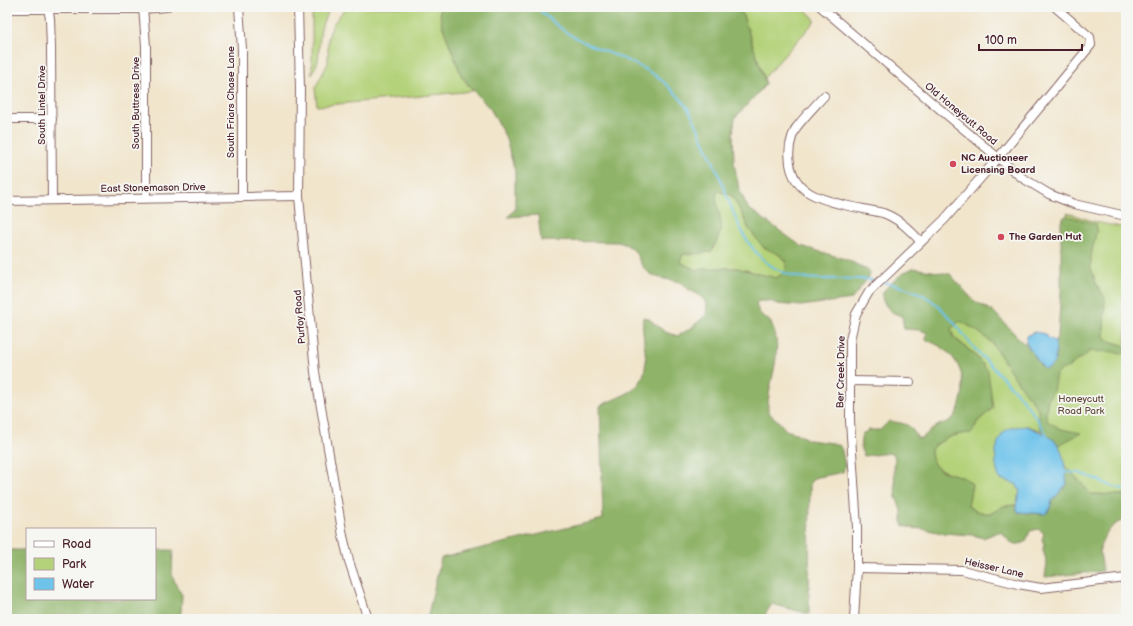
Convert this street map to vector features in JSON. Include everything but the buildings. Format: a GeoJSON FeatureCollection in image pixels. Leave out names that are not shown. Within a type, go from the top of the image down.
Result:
{"type":"FeatureCollection","features":[{"type":"Feature","properties":{"kind":"street"},"geometry":{"type":"LineString","coordinates":[[7,9],[167,7]]}},
{"type":"Feature","properties":{"kind":"street","name":"South Friars Chase Lane"},"geometry":{"type":"LineString","coordinates":[[239,7],[242,49],[242,196]]}},
{"type":"Feature","properties":{"kind":"street","name":"Purfoy Road"},"geometry":{"type":"LineString","coordinates":[[298,7],[300,89],[299,196],[316,380],[343,536],[351,569],[368,619]]}},
{"type":"Feature","properties":{"kind":"street","name":"Old Honeycutt Road"},"geometry":{"type":"LineString","coordinates":[[821,7],[1021,177],[1063,200],[1086,208],[1126,216]]}},
{"type":"Feature","properties":{"kind":"street","name":"Ber Creek Drive"},"geometry":{"type":"LineString","coordinates":[[854,619],[857,568],[857,527],[850,421],[850,340],[854,322],[860,306],[869,292],[944,220],[998,158],[1091,45],[1090,37],[1055,7]]}},
{"type":"Feature","properties":{"kind":"street","name":"South Lintel Drive"},"geometry":{"type":"LineString","coordinates":[[48,8],[51,47],[52,200]]}},
{"type":"Feature","properties":{"kind":"street","name":"South Buttress Drive"},"geometry":{"type":"LineString","coordinates":[[143,8],[146,46],[146,198]]}},
{"type":"Feature","properties":{"kind":"street"},"geometry":{"type":"LineString","coordinates":[[824,96],[797,128],[791,141],[789,159],[797,182],[812,195],[822,200],[892,216],[921,242]]}},
{"type":"Feature","properties":{"kind":"street"},"geometry":{"type":"LineString","coordinates":[[7,121],[12,119],[52,119]]}},
{"type":"Feature","properties":{"kind":"street","name":"East Stonemason Drive"},"geometry":{"type":"LineString","coordinates":[[7,201],[299,196]]}},
{"type":"Feature","properties":{"kind":"street"},"geometry":{"type":"LineString","coordinates":[[850,381],[910,382]]}},
{"type":"Feature","properties":{"kind":"street","name":"Heisser Lane"},"geometry":{"type":"LineString","coordinates":[[857,568],[962,570],[1018,584],[1041,588],[1126,578]]}},
{"type":"Feature","properties":{"kind":"green space"},"geometry":{"type":"Polygon","coordinates":[[[312,7],[333,7],[328,13],[322,26],[318,60],[312,75],[312,7]]]}},
{"type":"Feature","properties":{"kind":"green space"},"geometry":{"type":"Polygon","coordinates":[[[347,7],[439,7],[442,25],[462,77],[473,91],[317,106],[315,88],[328,63],[328,38],[333,24],[347,7]]]}},
{"type":"Feature","properties":{"kind":"green space"},"geometry":{"type":"Polygon","coordinates":[[[439,7],[740,7],[766,84],[735,118],[733,133],[734,163],[739,189],[748,208],[801,246],[848,260],[869,271],[870,275],[852,299],[801,306],[778,304],[770,301],[759,301],[756,304],[761,314],[771,323],[777,345],[768,401],[768,412],[786,430],[796,433],[809,440],[832,443],[840,446],[845,466],[843,472],[814,478],[810,483],[809,614],[772,604],[762,619],[427,619],[441,558],[603,519],[600,406],[633,390],[641,380],[646,363],[643,317],[649,319],[665,332],[678,336],[691,328],[706,315],[707,304],[701,297],[683,284],[659,278],[649,273],[641,264],[634,251],[626,245],[618,242],[541,241],[538,215],[508,217],[515,209],[515,171],[505,136],[491,110],[462,77],[442,25],[439,7]],[[717,191],[717,203],[721,230],[711,252],[683,254],[680,262],[696,270],[737,268],[776,278],[787,269],[786,261],[780,255],[763,247],[749,229],[731,195],[717,191]]]}},
{"type":"Feature","properties":{"kind":"green space"},"geometry":{"type":"Polygon","coordinates":[[[740,7],[802,7],[813,17],[815,21],[764,78],[740,7]]]}},
{"type":"Feature","properties":{"kind":"green space"},"geometry":{"type":"Polygon","coordinates":[[[717,191],[731,195],[749,229],[786,261],[787,269],[781,275],[776,278],[737,268],[696,270],[680,262],[683,254],[694,254],[721,224],[716,203],[717,191]]]}},
{"type":"Feature","properties":{"kind":"green space","name":"Honeycutt Road Park"},"geometry":{"type":"Polygon","coordinates":[[[1067,213],[1100,223],[1126,228],[1126,495],[1091,494],[1064,464],[1059,445],[1042,431],[1027,426],[1010,428],[1016,484],[1020,491],[1016,505],[1004,506],[990,514],[976,511],[968,506],[972,484],[938,468],[933,464],[931,456],[931,449],[945,439],[955,435],[972,433],[978,421],[993,408],[976,356],[954,337],[951,329],[960,320],[976,330],[992,343],[1023,390],[1064,356],[1067,213]]]}},
{"type":"Feature","properties":{"kind":"green space"},"geometry":{"type":"Polygon","coordinates":[[[1067,216],[1096,224],[1097,229],[1091,256],[1091,268],[1096,283],[1105,298],[1104,336],[1106,340],[1123,345],[1126,349],[1124,353],[1120,354],[1112,352],[1089,351],[1086,355],[1069,367],[1061,370],[1056,375],[1053,391],[1048,399],[1046,412],[1047,421],[1061,429],[1081,433],[1059,445],[1042,431],[1038,422],[1038,410],[992,343],[976,330],[960,321],[951,329],[953,337],[976,356],[988,371],[993,408],[978,421],[972,433],[950,437],[931,449],[932,459],[935,466],[940,470],[966,479],[972,484],[968,506],[976,511],[990,514],[1004,506],[1016,505],[1018,512],[1042,514],[1049,511],[1052,501],[1067,484],[1064,464],[1091,494],[1126,495],[1126,520],[1113,526],[1101,544],[1100,552],[1103,571],[1045,577],[1047,563],[1043,550],[1044,543],[1042,540],[1044,533],[1038,529],[1030,531],[1026,541],[1016,544],[1007,539],[1003,533],[998,532],[983,538],[973,535],[942,533],[902,525],[902,511],[896,497],[894,471],[895,457],[891,453],[864,456],[861,443],[862,434],[869,430],[880,430],[889,421],[903,423],[909,426],[917,438],[922,438],[937,426],[953,418],[958,410],[962,396],[962,377],[955,361],[943,348],[926,340],[927,333],[921,330],[904,329],[902,316],[891,312],[882,298],[883,292],[888,286],[903,273],[913,268],[950,274],[973,300],[995,313],[1023,343],[1026,343],[1042,367],[1055,348],[1055,341],[1058,334],[1061,290],[1061,222],[1064,217],[1067,216]]]}},
{"type":"Feature","properties":{"kind":"green space"},"geometry":{"type":"Polygon","coordinates":[[[7,550],[26,550],[26,600],[156,600],[156,550],[173,550],[172,574],[182,595],[181,612],[178,619],[90,619],[78,615],[56,615],[47,619],[7,619],[7,550]]]}},
{"type":"Feature","properties":{"kind":"water"},"geometry":{"type":"Polygon","coordinates":[[[1034,332],[1046,334],[1048,338],[1055,341],[1055,358],[1054,362],[1049,368],[1045,369],[1042,367],[1026,343],[1028,335],[1034,332]]]}},
{"type":"Feature","properties":{"kind":"water"},"geometry":{"type":"Polygon","coordinates":[[[1027,426],[1044,434],[1057,443],[1064,460],[1067,484],[1052,501],[1049,511],[1045,514],[1018,512],[1016,505],[1020,491],[1016,484],[1000,479],[996,466],[996,451],[998,443],[1005,431],[1014,427],[1027,426]]]}},
{"type":"Feature","properties":{"kind":"waterway"},"geometry":{"type":"LineString","coordinates":[[536,7],[569,34],[579,40],[633,63],[656,76],[682,101],[695,121],[741,230],[748,242],[766,262],[791,275],[811,279],[872,280]]}},
{"type":"Feature","properties":{"kind":"waterway"},"geometry":{"type":"LineString","coordinates":[[883,282],[917,292],[930,299],[942,309],[976,350],[1025,402],[1048,438]]}},
{"type":"Feature","properties":{"kind":"waterway"},"geometry":{"type":"LineString","coordinates":[[1064,470],[1065,472],[1079,473],[1108,485],[1126,490]]}},
{"type":"Feature","properties":{"kind":"place","name":"NC Auctioneer Licensing Board"},"geometry":{"type":"Point","coordinates":[953,164]}},
{"type":"Feature","properties":{"kind":"place","name":"The Garden Hut"},"geometry":{"type":"Point","coordinates":[1001,237]}}]}
